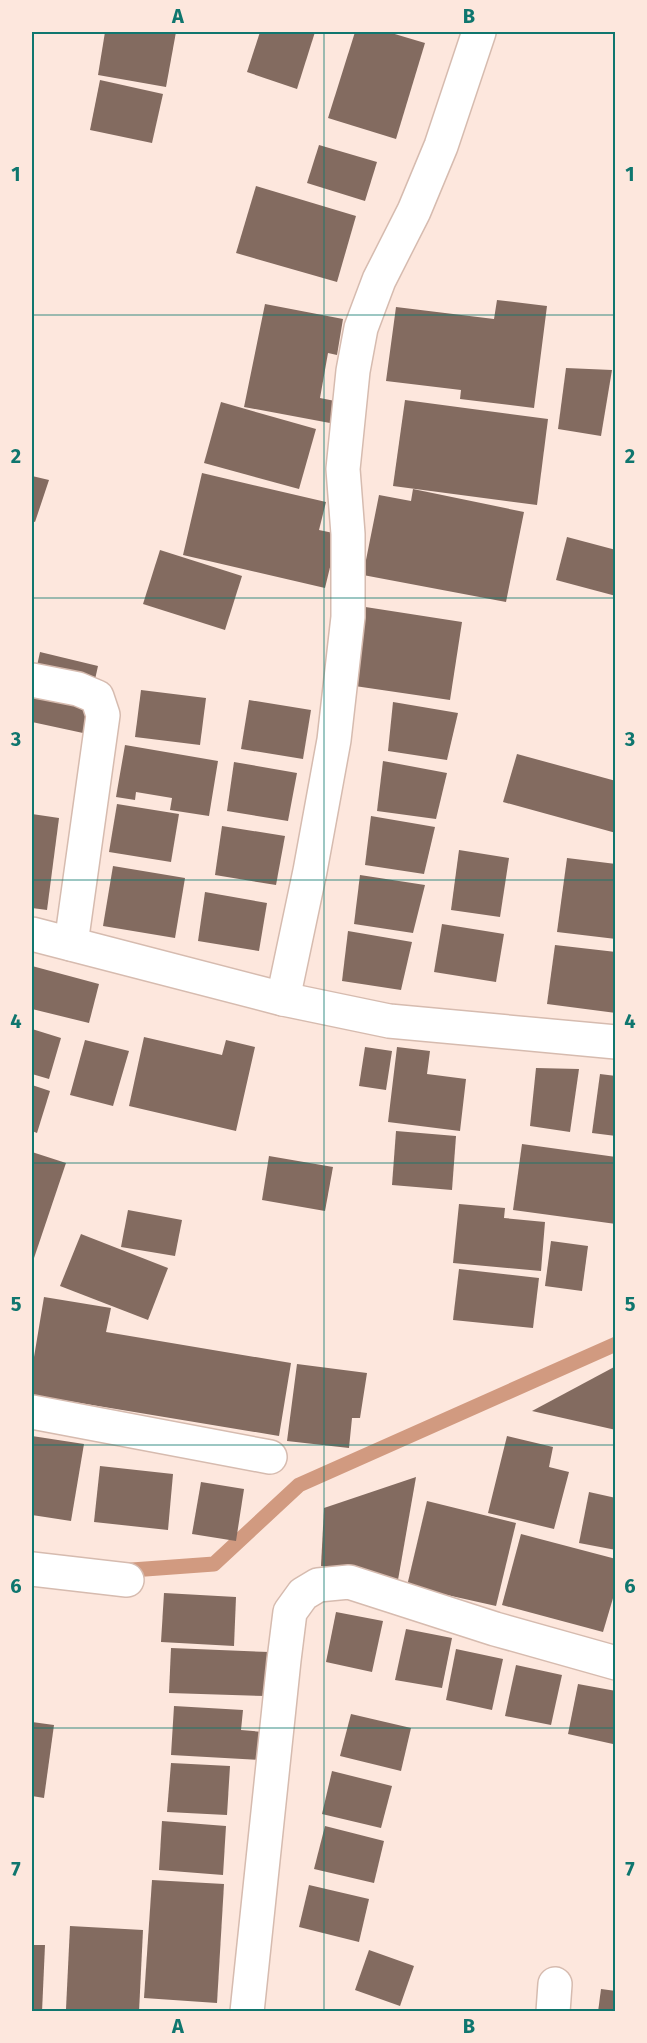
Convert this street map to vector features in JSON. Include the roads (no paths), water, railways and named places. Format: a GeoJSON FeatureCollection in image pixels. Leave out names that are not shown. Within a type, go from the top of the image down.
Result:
{"type":"FeatureCollection","features":[{"type":"Feature","properties":{"kind":"street"},"geometry":{"type":"LineString","coordinates":[[283,999],[334,740],[348,617],[348,534],[343,469],[352,371],[359,338],[379,280],[414,211],[441,146],[479,32]]}},
{"type":"Feature","properties":{"kind":"street"},"geometry":{"type":"LineString","coordinates":[[32,680],[78,689],[97,696],[104,715],[71,944]]}},
{"type":"Feature","properties":{"kind":"street"},"geometry":{"type":"LineString","coordinates":[[32,934],[283,999],[389,1021],[615,1042]]}},
{"type":"Feature","properties":{"kind":"street"},"geometry":{"type":"LineString","coordinates":[[32,1412],[270,1457]]}},
{"type":"Feature","properties":{"kind":"street"},"geometry":{"type":"LineString","coordinates":[[32,1569],[127,1580]]}},
{"type":"Feature","properties":{"kind":"street"},"geometry":{"type":"LineString","coordinates":[[247,2012],[290,1612],[303,1594],[318,1585],[349,1582],[495,1629],[615,1663]]}},
{"type":"Feature","properties":{"kind":"waterway"},"geometry":{"type":"LineString","coordinates":[[118,1571],[214,1564],[299,1485],[616,1344]]}}]}
